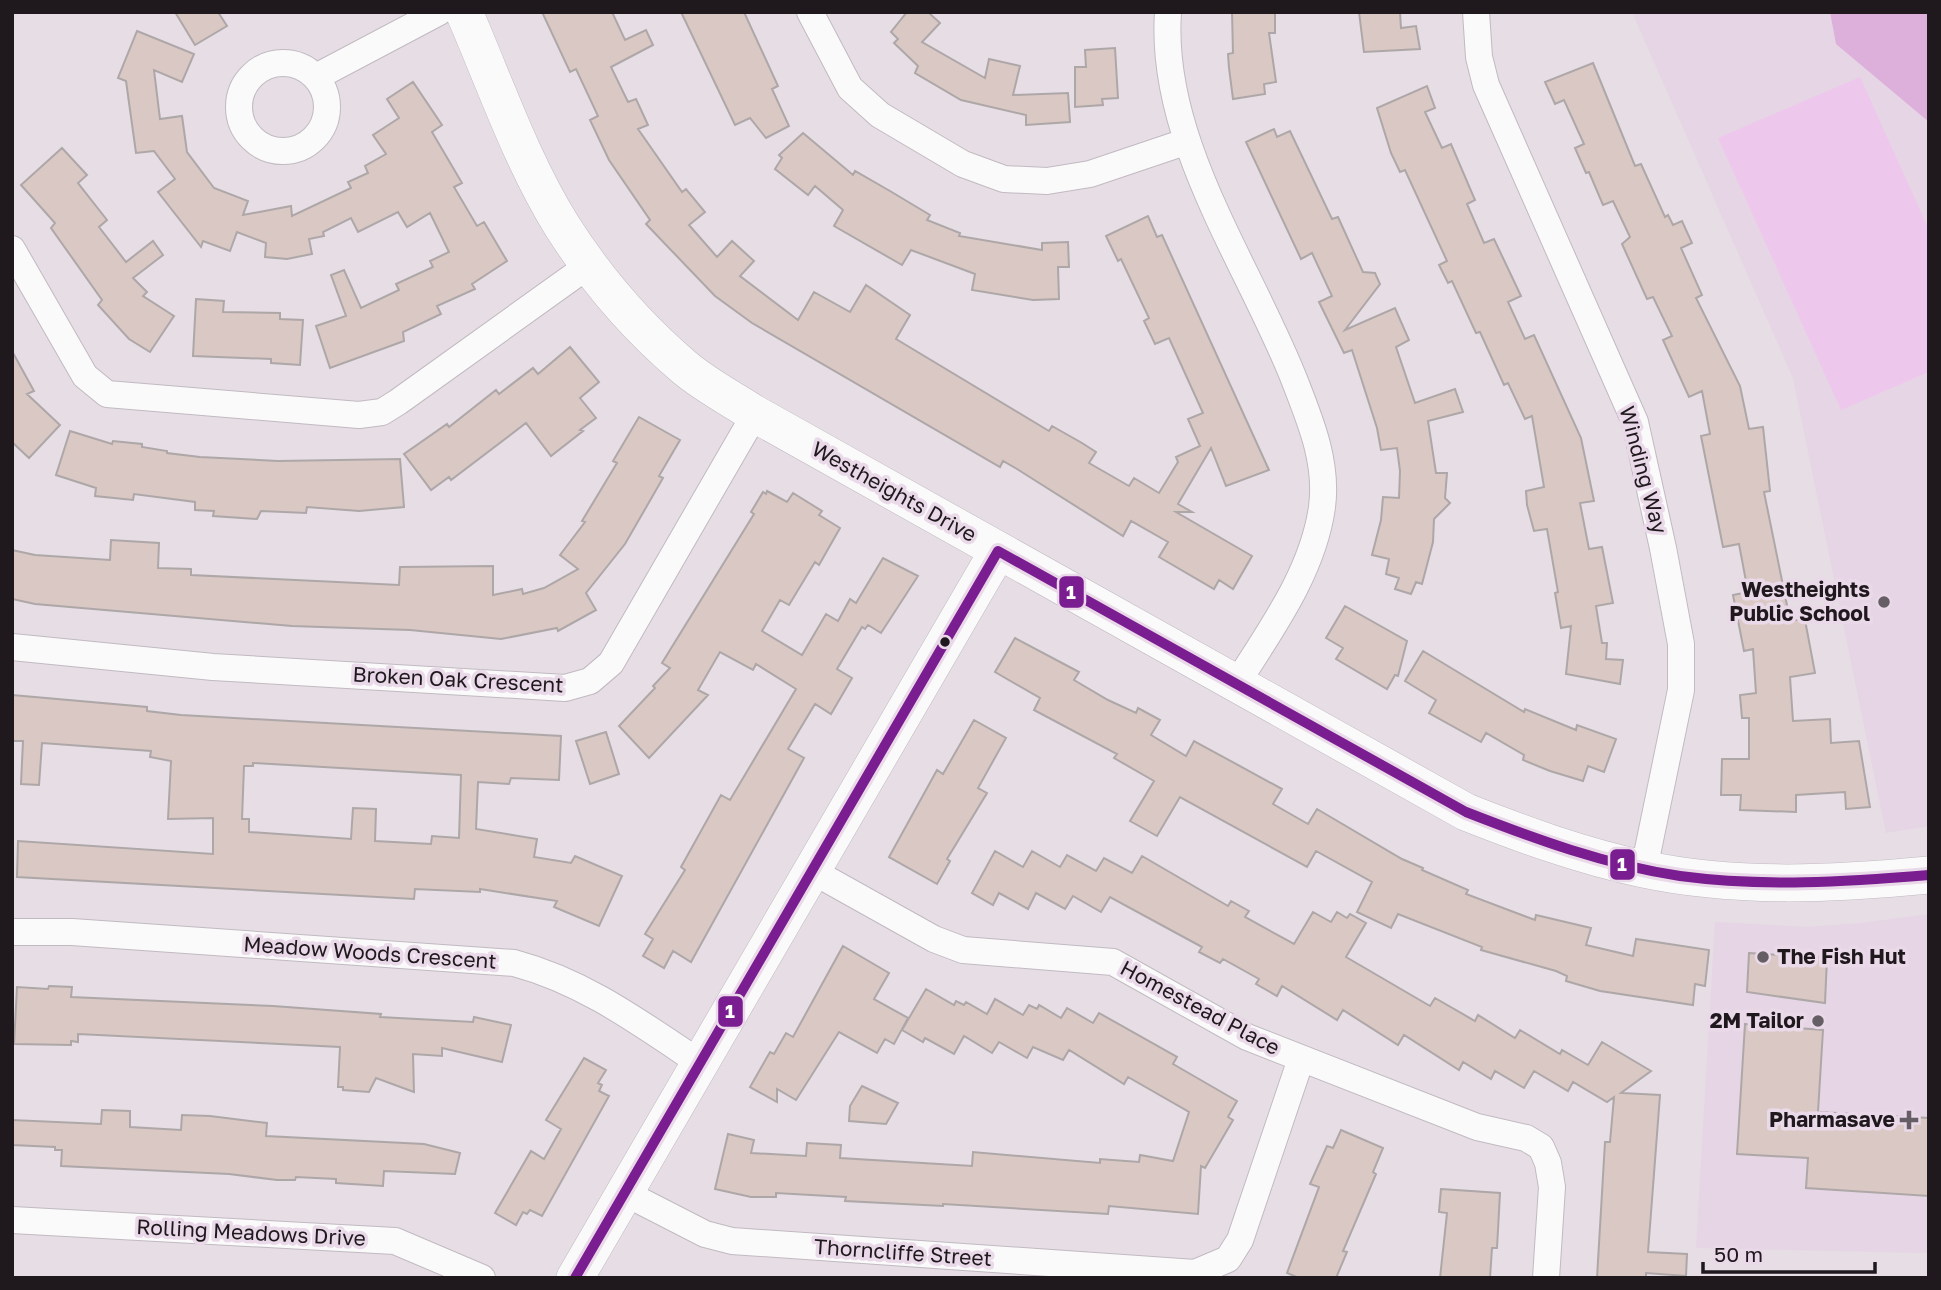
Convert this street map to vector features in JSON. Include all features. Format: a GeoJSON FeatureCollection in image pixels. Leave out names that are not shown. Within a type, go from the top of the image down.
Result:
{"type":"FeatureCollection","features":[{"type":"Feature","properties":{"kind":"street"},"geometry":{"type":"LineString","coordinates":[[316,77],[439,12]]}},
{"type":"Feature","properties":{"kind":"street","name":"Westheights Drive"},"geometry":{"type":"LineString","coordinates":[[464,12],[536,175],[561,225],[589,265],[639,327],[686,369],[755,414],[1466,812],[1548,844],[1644,869],[1739,882],[1829,883],[1929,874]]}},
{"type":"Feature","properties":{"kind":"street"},"geometry":{"type":"LineString","coordinates":[[810,12],[850,88],[880,115],[963,164],[1004,179],[1046,181],[1090,174],[1185,142]]}},
{"type":"Feature","properties":{"kind":"street"},"geometry":{"type":"LineString","coordinates":[[1168,12],[1173,99],[1185,142],[1282,348],[1318,439],[1322,506],[1310,558],[1237,682]]}},
{"type":"Feature","properties":{"kind":"street","name":"Winding Way"},"geometry":{"type":"LineString","coordinates":[[1475,12],[1479,57],[1486,85],[1635,422],[1663,548],[1681,645],[1681,690],[1644,869]]}},
{"type":"Feature","properties":{"kind":"street"},"geometry":{"type":"LineString","coordinates":[[12,250],[85,376],[107,394],[359,415],[382,412],[398,402],[589,265]]}},
{"type":"Feature","properties":{"kind":"street","name":"Broken Oak Crescent"},"geometry":{"type":"LineString","coordinates":[[12,647],[226,668],[565,688],[590,681],[611,663],[755,414]]}},
{"type":"Feature","properties":{"kind":"street"},"geometry":{"type":"LineString","coordinates":[[575,1278],[814,872],[998,551]]}},
{"type":"Feature","properties":{"kind":"street","name":"Homestead Place"},"geometry":{"type":"LineString","coordinates":[[814,872],[934,939],[963,950],[1113,962],[1247,1037],[1477,1127],[1526,1138],[1541,1147],[1548,1163],[1552,1187],[1546,1278]]}},
{"type":"Feature","properties":{"kind":"street","name":"Meadow Woods Crescent"},"geometry":{"type":"LineString","coordinates":[[12,932],[72,932],[514,963],[554,973],[598,995],[700,1063]]}},
{"type":"Feature","properties":{"kind":"street","name":"Thorncliffe Street"},"geometry":{"type":"LineString","coordinates":[[625,1193],[705,1234],[732,1241],[1195,1273],[1228,1259],[1240,1240],[1301,1059]]}},
{"type":"Feature","properties":{"kind":"street","name":"Rolling Meadows Drive"},"geometry":{"type":"LineString","coordinates":[[12,1220],[395,1241],[482,1278]]}},
{"type":"Feature","properties":{"kind":"shaded area","name":"Westheights Public School"},"geometry":{"type":"Polygon","coordinates":[[[1632,12],[1846,12],[1929,79],[1929,826],[1886,833],[1793,378],[1632,12]]]}},
{"type":"Feature","properties":{"kind":"shaded area"},"geometry":{"type":"Polygon","coordinates":[[[1830,12],[1929,12],[1929,122],[1836,44],[1830,12]]]}},
{"type":"Feature","properties":{"kind":"shaded area"},"geometry":{"type":"Polygon","coordinates":[[[1860,77],[1929,230],[1929,372],[1841,410],[1718,138],[1860,77]]]}},
{"type":"Feature","properties":{"kind":"shaded area"},"geometry":{"type":"Polygon","coordinates":[[[1929,914],[1929,1253],[1696,1248],[1715,922],[1806,927],[1929,914]]]}},
{"type":"Feature","properties":{"kind":"building"},"geometry":{"type":"Polygon","coordinates":[[[175,12],[218,12],[227,26],[195,45],[175,12]]]}},
{"type":"Feature","properties":{"kind":"building"},"geometry":{"type":"Polygon","coordinates":[[[542,12],[612,12],[625,40],[646,30],[653,45],[611,67],[628,102],[636,99],[648,125],[638,129],[682,192],[686,189],[705,212],[689,225],[717,257],[732,241],[754,261],[740,276],[798,320],[814,292],[850,312],[866,285],[910,315],[896,339],[1049,431],[1052,426],[1082,443],[1096,452],[1089,463],[1129,486],[1134,478],[1159,493],[1178,462],[1176,457],[1200,446],[1188,419],[1203,413],[1169,338],[1155,344],[1144,321],[1149,318],[1121,259],[1118,261],[1106,236],[1148,216],[1157,237],[1162,235],[1269,470],[1226,486],[1211,448],[1178,504],[1192,512],[1176,512],[1252,556],[1233,589],[1219,580],[1214,589],[1159,557],[1168,542],[1131,521],[1123,536],[1017,469],[1003,461],[1000,467],[752,323],[715,296],[646,224],[650,220],[609,160],[590,120],[598,116],[576,69],[570,72],[542,12]]]}},
{"type":"Feature","properties":{"kind":"building"},"geometry":{"type":"Polygon","coordinates":[[[681,12],[744,12],[778,86],[772,89],[789,126],[766,138],[750,118],[735,125],[681,12]]]}},
{"type":"Feature","properties":{"kind":"building"},"geometry":{"type":"Polygon","coordinates":[[[907,12],[928,12],[940,23],[922,42],[985,78],[989,59],[1020,66],[1013,95],[1068,93],[1070,122],[1026,125],[1026,115],[961,100],[915,73],[918,66],[894,43],[898,39],[891,32],[907,12]]]}},
{"type":"Feature","properties":{"kind":"building"},"geometry":{"type":"Polygon","coordinates":[[[1232,12],[1275,12],[1275,33],[1269,33],[1276,82],[1264,84],[1265,94],[1233,99],[1228,54],[1233,53],[1232,12]]]}},
{"type":"Feature","properties":{"kind":"building"},"geometry":{"type":"Polygon","coordinates":[[[1359,12],[1400,12],[1401,28],[1416,26],[1420,49],[1364,52],[1359,12]]]}},
{"type":"Feature","properties":{"kind":"building"},"geometry":{"type":"Polygon","coordinates":[[[137,31],[194,54],[182,82],[154,70],[160,119],[182,116],[187,152],[214,188],[248,201],[243,215],[291,206],[292,216],[351,188],[348,182],[368,173],[365,166],[386,154],[373,135],[399,118],[387,99],[413,82],[442,125],[432,132],[462,183],[454,187],[477,226],[484,222],[507,261],[472,284],[475,289],[437,306],[441,314],[403,332],[404,341],[330,368],[316,326],[346,316],[331,275],[344,270],[361,308],[399,290],[396,284],[433,267],[430,261],[449,252],[430,213],[407,227],[398,212],[358,232],[351,218],[323,232],[324,236],[309,239],[312,254],[287,259],[265,257],[266,243],[237,232],[230,251],[203,241],[201,247],[158,192],[175,179],[154,151],[136,153],[126,81],[118,78],[137,31]]]}},
{"type":"Feature","properties":{"kind":"building"},"geometry":{"type":"Polygon","coordinates":[[[1115,48],[1118,98],[1102,99],[1103,105],[1075,107],[1075,67],[1086,67],[1085,50],[1115,48]]]}},
{"type":"Feature","properties":{"kind":"building"},"geometry":{"type":"Polygon","coordinates":[[[1593,63],[1635,166],[1641,164],[1665,217],[1668,215],[1673,225],[1682,221],[1692,243],[1681,248],[1702,295],[1696,298],[1740,386],[1749,429],[1763,427],[1770,491],[1764,492],[1790,620],[1805,620],[1815,673],[1790,677],[1793,721],[1830,719],[1831,743],[1859,741],[1870,807],[1846,809],[1845,792],[1796,795],[1796,812],[1740,810],[1741,795],[1721,795],[1722,759],[1749,759],[1749,718],[1742,718],[1740,695],[1756,693],[1753,649],[1744,651],[1733,595],[1748,592],[1739,544],[1723,547],[1701,436],[1710,434],[1702,391],[1689,397],[1663,340],[1672,336],[1653,297],[1647,299],[1622,244],[1630,237],[1613,201],[1603,205],[1575,148],[1584,144],[1564,100],[1555,104],[1545,82],[1593,63]]]}},
{"type":"Feature","properties":{"kind":"building"},"geometry":{"type":"Polygon","coordinates":[[[1427,86],[1435,108],[1425,112],[1442,148],[1451,144],[1475,200],[1467,204],[1484,243],[1494,239],[1521,296],[1508,302],[1525,339],[1534,335],[1581,438],[1594,501],[1580,503],[1589,549],[1602,547],[1613,603],[1596,606],[1602,643],[1607,643],[1606,659],[1623,660],[1620,684],[1566,674],[1571,626],[1561,628],[1547,529],[1534,531],[1527,505],[1526,491],[1544,487],[1532,416],[1525,419],[1508,383],[1504,385],[1480,332],[1476,333],[1452,281],[1448,283],[1439,265],[1447,261],[1405,170],[1400,172],[1391,153],[1377,108],[1427,86]]]}},
{"type":"Feature","properties":{"kind":"building"},"geometry":{"type":"Polygon","coordinates":[[[1274,129],[1277,137],[1290,131],[1332,219],[1338,217],[1363,272],[1375,273],[1380,284],[1345,330],[1395,308],[1409,340],[1396,347],[1415,403],[1455,389],[1463,412],[1428,421],[1436,473],[1447,473],[1445,498],[1450,503],[1434,519],[1433,542],[1422,584],[1416,582],[1411,594],[1395,589],[1399,578],[1386,574],[1389,559],[1372,555],[1381,520],[1383,497],[1399,498],[1397,448],[1381,450],[1377,428],[1352,350],[1344,353],[1319,302],[1332,296],[1312,253],[1301,259],[1246,142],[1274,129]]]}},
{"type":"Feature","properties":{"kind":"building"},"geometry":{"type":"Polygon","coordinates":[[[803,133],[853,175],[855,171],[890,191],[930,215],[927,220],[960,233],[959,236],[1042,250],[1042,243],[1068,242],[1069,267],[1058,267],[1059,299],[1033,300],[972,290],[975,274],[911,250],[902,265],[834,226],[843,210],[815,186],[808,195],[775,169],[782,158],[779,155],[803,133]]]}},
{"type":"Feature","properties":{"kind":"building"},"geometry":{"type":"Polygon","coordinates":[[[62,148],[87,175],[78,183],[107,220],[99,227],[126,262],[153,241],[163,255],[133,278],[147,292],[143,296],[174,316],[150,352],[129,339],[98,305],[102,300],[51,228],[55,223],[21,185],[62,148]]]}},
{"type":"Feature","properties":{"kind":"building"},"geometry":{"type":"Polygon","coordinates":[[[196,299],[224,301],[223,312],[280,313],[280,319],[303,320],[300,365],[271,363],[271,359],[193,356],[196,299]]]}},
{"type":"Feature","properties":{"kind":"building"},"geometry":{"type":"Polygon","coordinates":[[[570,347],[599,382],[580,398],[596,418],[551,456],[526,423],[451,480],[449,477],[431,490],[404,454],[447,424],[449,427],[496,390],[499,394],[533,368],[538,374],[570,347]]]}},
{"type":"Feature","properties":{"kind":"building"},"geometry":{"type":"Polygon","coordinates":[[[12,351],[34,391],[27,394],[60,425],[29,458],[12,442],[12,351]]]}},
{"type":"Feature","properties":{"kind":"building"},"geometry":{"type":"Polygon","coordinates":[[[639,417],[680,440],[659,476],[663,478],[625,544],[586,593],[596,610],[558,631],[557,628],[501,639],[410,630],[292,626],[35,604],[12,599],[12,550],[35,555],[110,560],[111,540],[159,543],[158,568],[191,569],[191,575],[399,585],[400,567],[493,566],[493,595],[522,589],[523,594],[544,588],[578,569],[560,555],[585,522],[582,521],[617,463],[613,461],[639,417]]]}},
{"type":"Feature","properties":{"kind":"building"},"geometry":{"type":"Polygon","coordinates":[[[70,431],[112,444],[113,441],[142,444],[142,447],[167,453],[200,457],[278,461],[400,459],[404,507],[359,511],[307,507],[306,513],[261,511],[257,519],[213,516],[214,511],[195,510],[195,502],[134,494],[133,500],[95,496],[96,488],[56,475],[70,431]]]}},
{"type":"Feature","properties":{"kind":"building"},"geometry":{"type":"Polygon","coordinates":[[[767,491],[787,502],[793,493],[822,511],[819,515],[840,528],[819,565],[815,562],[789,605],[780,600],[762,631],[802,655],[826,614],[838,621],[850,599],[856,603],[883,558],[918,576],[881,633],[868,625],[865,629],[862,627],[837,669],[852,678],[831,714],[815,704],[788,749],[804,758],[691,962],[673,951],[664,968],[643,956],[653,939],[645,934],[685,870],[681,867],[721,795],[730,800],[796,689],[756,664],[753,670],[720,652],[698,690],[708,695],[649,758],[619,726],[670,668],[662,663],[754,514],[751,512],[763,492],[766,494],[767,491]]]}},
{"type":"Feature","properties":{"kind":"building"},"geometry":{"type":"Polygon","coordinates":[[[1345,606],[1407,641],[1398,676],[1395,675],[1387,689],[1336,659],[1343,648],[1326,638],[1345,606]]]}},
{"type":"Feature","properties":{"kind":"building"},"geometry":{"type":"Polygon","coordinates":[[[1015,638],[1079,672],[1074,680],[1108,700],[1136,713],[1138,708],[1160,720],[1151,735],[1186,756],[1194,741],[1282,789],[1273,804],[1308,824],[1317,809],[1402,859],[1423,868],[1422,870],[1468,890],[1466,894],[1535,920],[1536,915],[1591,928],[1586,945],[1633,956],[1636,939],[1709,950],[1705,986],[1695,984],[1693,1005],[1600,991],[1566,981],[1567,976],[1556,971],[1481,950],[1482,947],[1398,914],[1391,928],[1357,912],[1372,882],[1316,851],[1307,867],[1180,797],[1157,836],[1130,821],[1154,781],[1114,758],[1117,754],[1034,710],[1040,698],[995,672],[1015,638]]]}},
{"type":"Feature","properties":{"kind":"building"},"geometry":{"type":"Polygon","coordinates":[[[1423,651],[1524,712],[1525,709],[1576,730],[1577,725],[1616,739],[1604,772],[1588,766],[1583,781],[1550,771],[1523,760],[1524,755],[1486,733],[1481,742],[1429,713],[1436,700],[1405,681],[1423,651]]]}},
{"type":"Feature","properties":{"kind":"building"},"geometry":{"type":"Polygon","coordinates":[[[12,695],[147,707],[147,711],[181,715],[561,736],[559,780],[511,778],[509,784],[478,782],[476,829],[537,839],[534,857],[571,863],[575,856],[622,876],[599,926],[554,907],[557,901],[480,889],[480,892],[415,889],[414,899],[17,877],[18,841],[213,854],[213,818],[168,819],[171,761],[150,757],[151,751],[42,743],[39,785],[21,784],[23,741],[12,741],[12,695]],[[253,763],[253,766],[244,766],[242,819],[249,819],[249,832],[351,839],[353,808],[376,809],[375,841],[431,844],[432,836],[459,838],[461,775],[253,763]]]}},
{"type":"Feature","properties":{"kind":"building"},"geometry":{"type":"Polygon","coordinates":[[[974,720],[1006,738],[978,788],[987,793],[947,859],[950,861],[937,884],[889,857],[937,770],[943,774],[974,720]]]}},
{"type":"Feature","properties":{"kind":"building"},"geometry":{"type":"Polygon","coordinates":[[[606,732],[619,774],[590,784],[576,741],[606,732]]]}},
{"type":"Feature","properties":{"kind":"building"},"geometry":{"type":"Polygon","coordinates":[[[995,851],[1023,867],[1032,851],[1060,867],[1067,855],[1096,871],[1104,858],[1132,873],[1142,856],[1228,906],[1231,901],[1249,911],[1245,917],[1294,944],[1313,912],[1331,922],[1337,912],[1347,918],[1350,914],[1366,923],[1346,957],[1430,1006],[1435,998],[1475,1021],[1478,1015],[1515,1038],[1520,1030],[1560,1054],[1562,1050],[1588,1065],[1602,1042],[1651,1071],[1621,1093],[1660,1095],[1648,1252],[1687,1254],[1686,1276],[1646,1273],[1646,1278],[1597,1278],[1605,1142],[1610,1142],[1614,1097],[1607,1102],[1573,1082],[1568,1091],[1534,1071],[1524,1088],[1495,1071],[1491,1079],[1463,1062],[1459,1070],[1404,1035],[1398,1045],[1343,1010],[1337,1020],[1282,986],[1277,996],[1256,984],[1259,979],[1223,959],[1220,963],[1199,952],[1202,947],[1110,897],[1101,912],[1073,896],[1065,909],[1036,893],[1028,909],[999,893],[993,905],[972,893],[995,851]]]}},
{"type":"Feature","properties":{"kind":"building"},"geometry":{"type":"Polygon","coordinates":[[[843,946],[889,973],[874,999],[908,1018],[894,1044],[885,1039],[877,1053],[839,1032],[796,1100],[777,1089],[777,1102],[750,1087],[770,1052],[774,1054],[786,1033],[793,1037],[843,946]]]}},
{"type":"Feature","properties":{"kind":"building"},"geometry":{"type":"Polygon","coordinates":[[[1749,953],[1827,958],[1825,1003],[1747,992],[1749,953]]]}},
{"type":"Feature","properties":{"kind":"building"},"geometry":{"type":"Polygon","coordinates":[[[49,986],[72,987],[71,997],[273,1006],[381,1014],[380,1017],[473,1022],[474,1017],[511,1025],[502,1062],[442,1048],[442,1056],[413,1054],[414,1092],[376,1078],[369,1092],[343,1090],[343,1087],[338,1087],[340,1047],[78,1034],[78,1042],[71,1041],[71,1045],[14,1044],[17,987],[48,989],[49,986]]]}},
{"type":"Feature","properties":{"kind":"building"},"geometry":{"type":"Polygon","coordinates":[[[926,989],[954,1005],[956,1001],[964,1005],[966,1002],[987,1014],[995,999],[1023,1015],[1029,1005],[1037,1009],[1039,1005],[1061,1018],[1067,1008],[1093,1023],[1099,1013],[1177,1057],[1173,1064],[1237,1101],[1228,1117],[1233,1120],[1205,1168],[1201,1166],[1198,1214],[1109,1206],[1108,1214],[943,1206],[845,1201],[846,1197],[776,1193],[776,1197],[751,1197],[715,1189],[728,1134],[754,1140],[751,1153],[806,1156],[807,1143],[841,1145],[840,1158],[972,1166],[973,1152],[1100,1163],[1100,1159],[1139,1162],[1140,1155],[1173,1161],[1189,1112],[1128,1077],[1124,1084],[1069,1050],[1063,1060],[1033,1047],[1027,1058],[999,1042],[992,1053],[964,1036],[954,1054],[925,1038],[923,1042],[902,1030],[926,989]]]}},
{"type":"Feature","properties":{"kind":"building"},"geometry":{"type":"Polygon","coordinates":[[[1745,1024],[1823,1030],[1818,1112],[1929,1118],[1929,1196],[1806,1188],[1808,1158],[1737,1154],[1745,1024]]]}},
{"type":"Feature","properties":{"kind":"building"},"geometry":{"type":"Polygon","coordinates":[[[584,1058],[606,1070],[598,1083],[602,1085],[599,1091],[609,1096],[542,1216],[530,1210],[527,1214],[523,1212],[516,1225],[495,1213],[531,1151],[544,1159],[561,1129],[546,1120],[584,1058]]]}},
{"type":"Feature","properties":{"kind":"building"},"geometry":{"type":"Polygon","coordinates":[[[862,1086],[898,1103],[886,1124],[849,1121],[850,1106],[862,1086]]]}},
{"type":"Feature","properties":{"kind":"building"},"geometry":{"type":"Polygon","coordinates":[[[102,1110],[130,1111],[130,1127],[181,1130],[182,1115],[210,1116],[267,1123],[266,1136],[424,1144],[460,1153],[455,1174],[384,1171],[383,1186],[336,1183],[336,1179],[296,1177],[295,1180],[277,1180],[229,1174],[61,1166],[62,1150],[55,1150],[55,1147],[12,1145],[12,1120],[101,1124],[102,1110]]]}},
{"type":"Feature","properties":{"kind":"building"},"geometry":{"type":"Polygon","coordinates":[[[1341,1130],[1383,1148],[1373,1172],[1376,1174],[1343,1251],[1347,1252],[1336,1278],[1299,1278],[1287,1273],[1319,1187],[1310,1184],[1327,1146],[1333,1148],[1341,1130]]]}},
{"type":"Feature","properties":{"kind":"building"},"geometry":{"type":"Polygon","coordinates":[[[1441,1189],[1500,1193],[1497,1248],[1492,1248],[1490,1278],[1440,1278],[1447,1213],[1439,1212],[1441,1189]]]}},
{"type":"Feature","properties":{"kind":"transit line","name":"1"},"geometry":{"type":"LineString","coordinates":[[575,1278],[998,551],[1466,812],[1545,841],[1625,865],[1711,879],[1804,882],[1929,875]]}},
{"type":"Feature","properties":{"kind":"place","name":"Westheights Public School"},"geometry":{"type":"Point","coordinates":[1884,602]}},
{"type":"Feature","properties":{"kind":"place","name":"The Fish Hut"},"geometry":{"type":"Point","coordinates":[1763,957]}},
{"type":"Feature","properties":{"kind":"place","name":"2M Tailor"},"geometry":{"type":"Point","coordinates":[1818,1021]}},
{"type":"Feature","properties":{"kind":"place","name":"Pharmasave"},"geometry":{"type":"Point","coordinates":[1909,1120]}}]}
